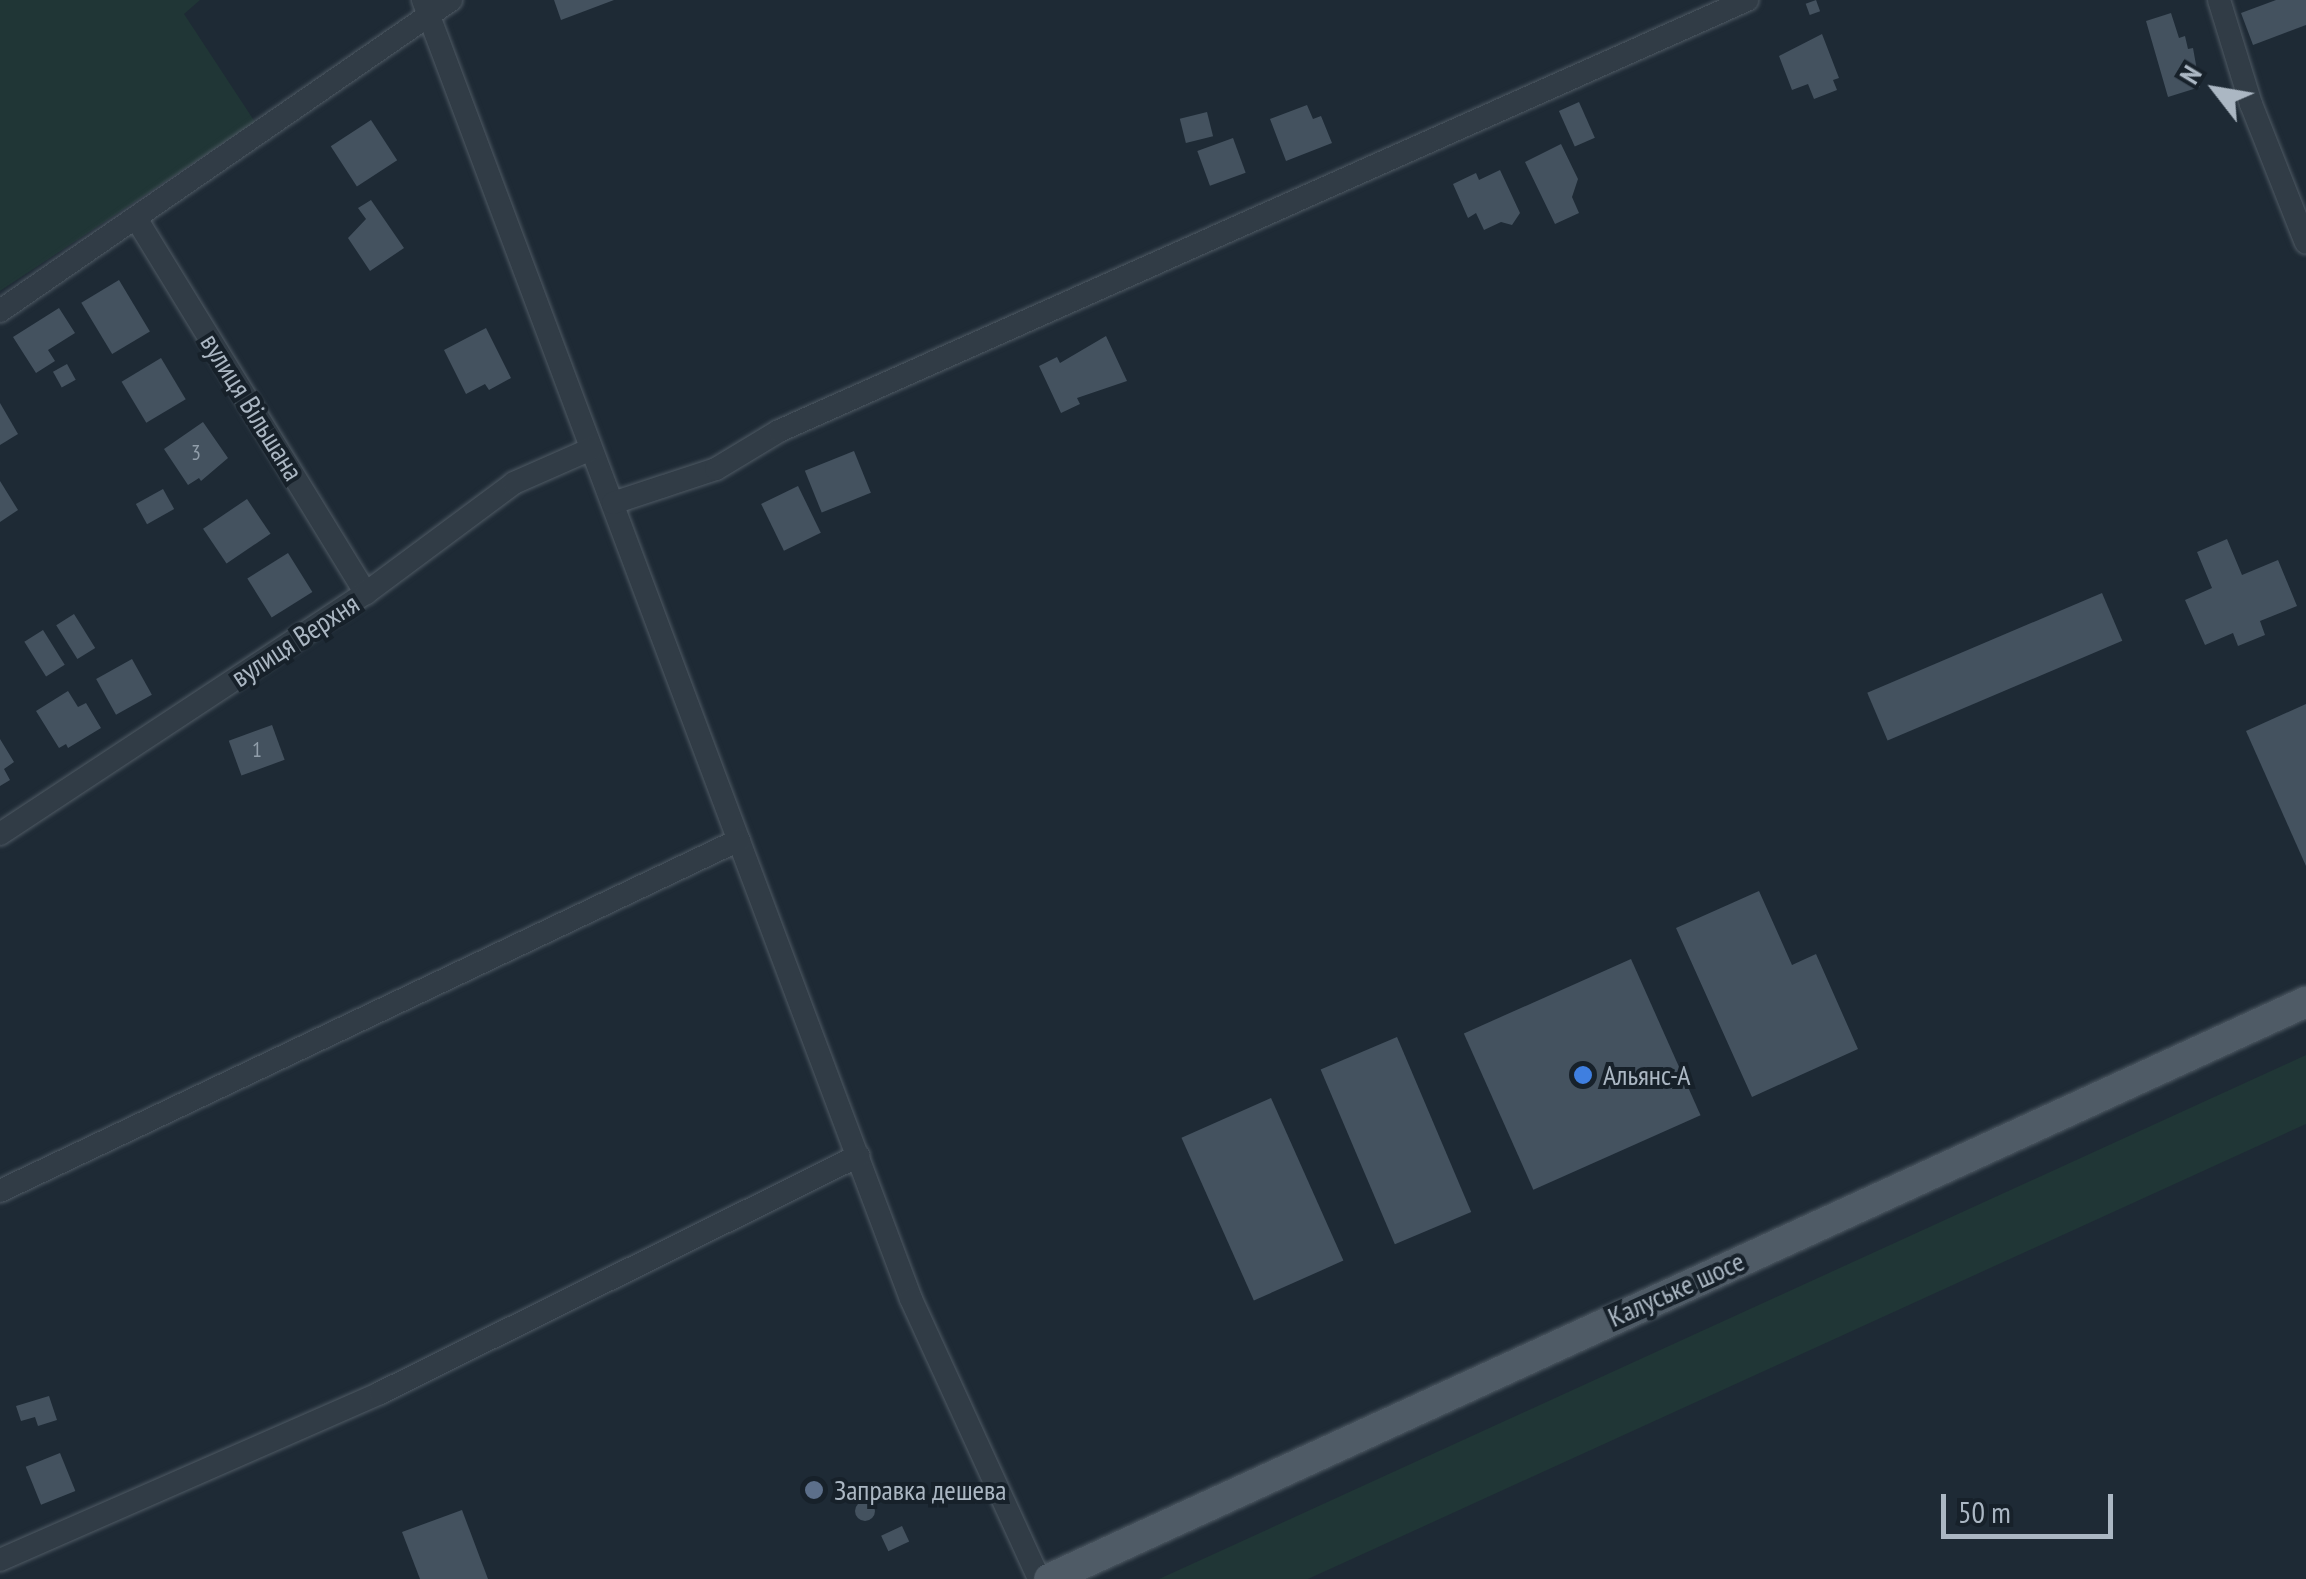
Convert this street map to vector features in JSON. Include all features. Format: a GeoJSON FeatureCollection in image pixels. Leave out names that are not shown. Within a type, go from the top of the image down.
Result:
{"type":"FeatureCollection","features":[{"type":"Feature","properties":{"kind":"main road","name":"Калуське шосе"},"geometry":{"type":"LineString","coordinates":[[1049,1579],[2306,1002]]}},
{"type":"Feature","properties":{"kind":"street"},"geometry":{"type":"LineString","coordinates":[[0,311],[137,220],[426,8],[451,0]]}},
{"type":"Feature","properties":{"kind":"street"},"geometry":{"type":"LineString","coordinates":[[2218,0],[2251,104],[2306,243]]}},
{"type":"Feature","properties":{"kind":"street"},"geometry":{"type":"LineString","coordinates":[[612,503],[716,469],[779,431],[851,398],[1733,3]]}},
{"type":"Feature","properties":{"kind":"street"},"geometry":{"type":"LineString","coordinates":[[426,8],[912,1300],[1039,1579]]}},
{"type":"Feature","properties":{"kind":"street","name":"вулиця Вільшана"},"geometry":{"type":"LineString","coordinates":[[137,220],[366,593]]}},
{"type":"Feature","properties":{"kind":"street","name":"вулиця Верхня"},"geometry":{"type":"LineString","coordinates":[[0,834],[366,593],[514,483],[592,449]]}},
{"type":"Feature","properties":{"kind":"street"},"geometry":{"type":"LineString","coordinates":[[0,1192],[739,840]]}},
{"type":"Feature","properties":{"kind":"street"},"geometry":{"type":"LineString","coordinates":[[0,1560],[380,1393],[858,1156]]}},
{"type":"Feature","properties":{"kind":"green space"},"geometry":{"type":"Polygon","coordinates":[[[0,0],[200,0],[184,14],[255,122],[0,291],[0,0]]]}},
{"type":"Feature","properties":{"kind":"green space"},"geometry":{"type":"Polygon","coordinates":[[[2306,1055],[2306,1124],[1308,1579],[1159,1579],[2306,1055]]]}},
{"type":"Feature","properties":{"kind":"building"},"geometry":{"type":"Polygon","coordinates":[[[554,0],[614,0],[561,20],[554,0]]]}},
{"type":"Feature","properties":{"kind":"building"},"geometry":{"type":"Polygon","coordinates":[[[1816,0],[1820,11],[1810,15],[1806,4],[1816,0]]]}},
{"type":"Feature","properties":{"kind":"building"},"geometry":{"type":"Polygon","coordinates":[[[2276,0],[2306,0],[2306,25],[2253,45],[2241,13],[2276,0]]]}},
{"type":"Feature","properties":{"kind":"building"},"geometry":{"type":"Polygon","coordinates":[[[2171,13],[2179,38],[2185,36],[2188,49],[2193,48],[2200,87],[2168,97],[2146,21],[2171,13]]]}},
{"type":"Feature","properties":{"kind":"building"},"geometry":{"type":"Polygon","coordinates":[[[1822,34],[1839,78],[1833,80],[1837,90],[1814,99],[1808,84],[1792,90],[1779,56],[1822,34]]]}},
{"type":"Feature","properties":{"kind":"building"},"geometry":{"type":"Polygon","coordinates":[[[1579,102],[1595,138],[1575,147],[1559,111],[1579,102]]]}},
{"type":"Feature","properties":{"kind":"building"},"geometry":{"type":"Polygon","coordinates":[[[1307,105],[1313,119],[1321,116],[1332,143],[1286,161],[1270,119],[1307,105]]]}},
{"type":"Feature","properties":{"kind":"building"},"geometry":{"type":"Polygon","coordinates":[[[1207,112],[1213,136],[1186,143],[1180,119],[1207,112]]]}},
{"type":"Feature","properties":{"kind":"building"},"geometry":{"type":"Polygon","coordinates":[[[371,120],[397,160],[357,186],[331,146],[371,120]]]}},
{"type":"Feature","properties":{"kind":"building"},"geometry":{"type":"Polygon","coordinates":[[[1233,138],[1246,173],[1210,186],[1197,151],[1233,138]]]}},
{"type":"Feature","properties":{"kind":"building"},"geometry":{"type":"Polygon","coordinates":[[[1561,144],[1578,179],[1572,197],[1579,213],[1555,224],[1525,162],[1561,144]]]}},
{"type":"Feature","properties":{"kind":"building"},"geometry":{"type":"Polygon","coordinates":[[[1500,170],[1520,213],[1512,225],[1501,222],[1484,230],[1476,213],[1468,218],[1453,184],[1476,173],[1479,180],[1500,170]]]}},
{"type":"Feature","properties":{"kind":"building"},"geometry":{"type":"Polygon","coordinates":[[[371,200],[404,248],[370,271],[348,238],[366,219],[358,208],[371,200]]]}},
{"type":"Feature","properties":{"kind":"building"},"geometry":{"type":"Polygon","coordinates":[[[119,280],[150,331],[112,354],[81,303],[119,280]]]}},
{"type":"Feature","properties":{"kind":"building"},"geometry":{"type":"Polygon","coordinates":[[[59,308],[75,333],[48,350],[55,361],[36,373],[13,337],[59,308]]]}},
{"type":"Feature","properties":{"kind":"building"},"geometry":{"type":"Polygon","coordinates":[[[486,328],[511,378],[489,390],[485,384],[466,394],[444,350],[486,328]]]}},
{"type":"Feature","properties":{"kind":"building"},"geometry":{"type":"Polygon","coordinates":[[[1106,336],[1127,381],[1077,398],[1080,404],[1061,413],[1039,366],[1057,357],[1060,363],[1106,336]]]}},
{"type":"Feature","properties":{"kind":"building"},"geometry":{"type":"Polygon","coordinates":[[[161,358],[186,399],[146,423],[122,382],[161,358]]]}},
{"type":"Feature","properties":{"kind":"building"},"geometry":{"type":"Polygon","coordinates":[[[67,364],[76,380],[62,388],[53,372],[67,364]]]}},
{"type":"Feature","properties":{"kind":"building"},"geometry":{"type":"Polygon","coordinates":[[[0,403],[18,434],[0,445],[0,403]]]}},
{"type":"Feature","properties":{"kind":"building"},"geometry":{"type":"Polygon","coordinates":[[[203,422],[228,458],[201,481],[199,478],[188,485],[164,449],[203,422]]]}},
{"type":"Feature","properties":{"kind":"building"},"geometry":{"type":"Polygon","coordinates":[[[854,451],[871,493],[822,513],[805,471],[854,451]]]}},
{"type":"Feature","properties":{"kind":"building"},"geometry":{"type":"Polygon","coordinates":[[[0,481],[18,510],[0,522],[0,481]]]}},
{"type":"Feature","properties":{"kind":"building"},"geometry":{"type":"Polygon","coordinates":[[[798,486],[821,533],[784,551],[761,504],[798,486]]]}},
{"type":"Feature","properties":{"kind":"building"},"geometry":{"type":"Polygon","coordinates":[[[163,489],[174,509],[147,524],[136,504],[163,489]]]}},
{"type":"Feature","properties":{"kind":"building"},"geometry":{"type":"Polygon","coordinates":[[[247,499],[270,534],[227,563],[203,529],[247,499]]]}},
{"type":"Feature","properties":{"kind":"building"},"geometry":{"type":"Polygon","coordinates":[[[2227,539],[2242,575],[2278,560],[2297,606],[2260,621],[2265,635],[2238,646],[2233,633],[2205,645],[2185,600],[2212,588],[2197,552],[2227,539]]]}},
{"type":"Feature","properties":{"kind":"building"},"geometry":{"type":"Polygon","coordinates":[[[288,553],[312,592],[272,617],[247,578],[288,553]]]}},
{"type":"Feature","properties":{"kind":"building"},"geometry":{"type":"Polygon","coordinates":[[[2102,593],[2122,641],[1888,741],[1867,693],[2102,593]]]}},
{"type":"Feature","properties":{"kind":"building"},"geometry":{"type":"Polygon","coordinates":[[[74,614],[95,648],[77,659],[56,625],[74,614]]]}},
{"type":"Feature","properties":{"kind":"building"},"geometry":{"type":"Polygon","coordinates":[[[43,630],[65,665],[46,676],[24,642],[43,630]]]}},
{"type":"Feature","properties":{"kind":"building"},"geometry":{"type":"Polygon","coordinates":[[[132,659],[152,695],[116,715],[96,679],[132,659]]]}},
{"type":"Feature","properties":{"kind":"building"},"geometry":{"type":"Polygon","coordinates":[[[68,691],[78,707],[86,703],[101,728],[68,748],[66,744],[59,748],[36,711],[68,691]]]}},
{"type":"Feature","properties":{"kind":"building"},"geometry":{"type":"Polygon","coordinates":[[[2306,704],[2306,866],[2246,731],[2306,704]]]}},
{"type":"Feature","properties":{"kind":"building"},"geometry":{"type":"Polygon","coordinates":[[[272,725],[285,760],[241,776],[229,741],[272,725]]]}},
{"type":"Feature","properties":{"kind":"building"},"geometry":{"type":"Polygon","coordinates":[[[0,739],[14,762],[4,769],[10,780],[0,786],[0,739]]]}},
{"type":"Feature","properties":{"kind":"building"},"geometry":{"type":"Polygon","coordinates":[[[1759,891],[1792,965],[1816,954],[1858,1049],[1752,1097],[1676,928],[1759,891]]]}},
{"type":"Feature","properties":{"kind":"building","name":"Альянс-А"},"geometry":{"type":"Polygon","coordinates":[[[1631,959],[1701,1115],[1533,1190],[1464,1033],[1631,959]]]}},
{"type":"Feature","properties":{"kind":"building"},"geometry":{"type":"Polygon","coordinates":[[[1397,1037],[1471,1212],[1395,1244],[1321,1069],[1397,1037]]]}},
{"type":"Feature","properties":{"kind":"building"},"geometry":{"type":"Polygon","coordinates":[[[1271,1098],[1343,1261],[1254,1300],[1181,1138],[1271,1098]]]}},
{"type":"Feature","properties":{"kind":"building"},"geometry":{"type":"Polygon","coordinates":[[[49,1396],[57,1420],[38,1426],[35,1417],[21,1421],[16,1406],[49,1396]]]}},
{"type":"Feature","properties":{"kind":"building"},"geometry":{"type":"Polygon","coordinates":[[[60,1453],[75,1491],[41,1505],[26,1467],[60,1453]]]}},
{"type":"Feature","properties":{"kind":"building"},"geometry":{"type":"Polygon","coordinates":[[[820,1485],[823,1496],[814,1499],[810,1489],[820,1485]]]}},
{"type":"Feature","properties":{"kind":"building"},"geometry":{"type":"Polygon","coordinates":[[[865,1501],[875,1511],[865,1521],[855,1511],[865,1501]]]}},
{"type":"Feature","properties":{"kind":"building"},"geometry":{"type":"Polygon","coordinates":[[[462,1510],[488,1579],[420,1579],[402,1532],[462,1510]]]}},
{"type":"Feature","properties":{"kind":"building"},"geometry":{"type":"Polygon","coordinates":[[[902,1526],[909,1541],[888,1551],[881,1536],[902,1526]]]}},
{"type":"Feature","properties":{"kind":"place","name":"Альянс-А"},"geometry":{"type":"Point","coordinates":[1583,1075]}},
{"type":"Feature","properties":{"kind":"place","name":"Заправка дешева"},"geometry":{"type":"Point","coordinates":[814,1490]}}]}
